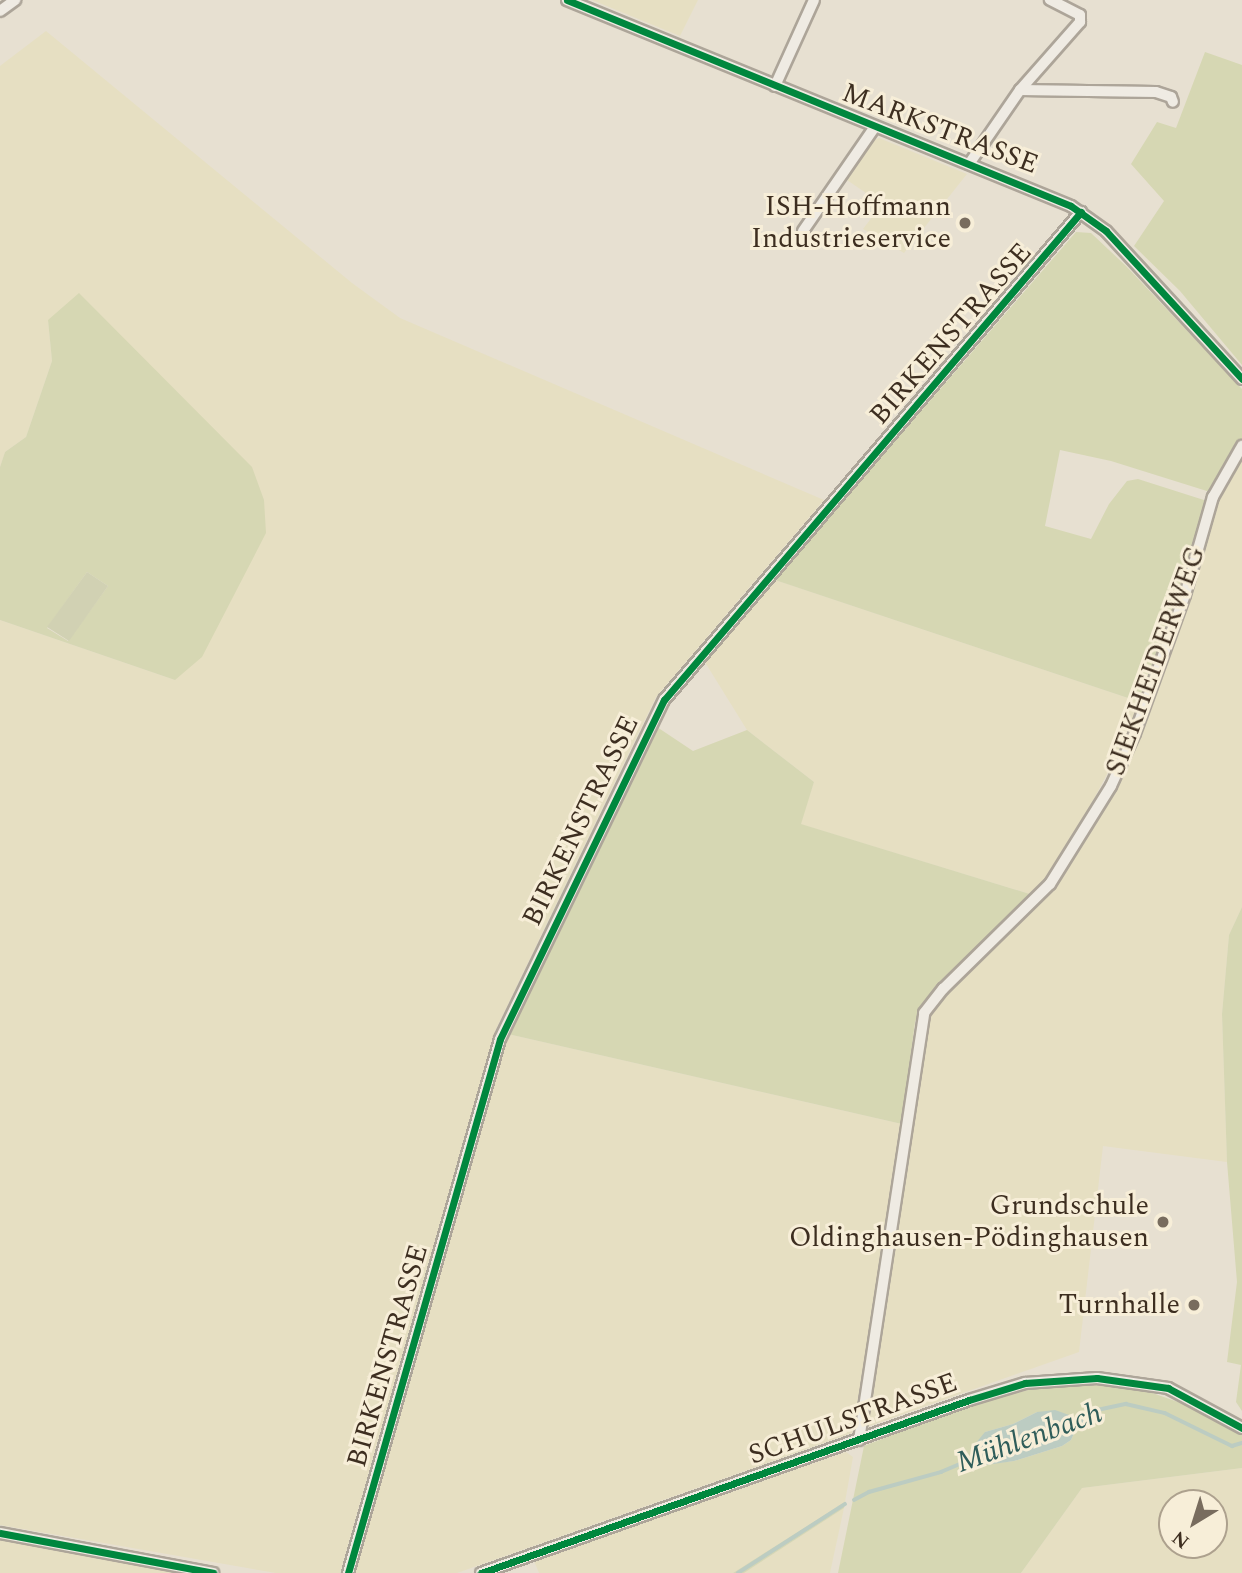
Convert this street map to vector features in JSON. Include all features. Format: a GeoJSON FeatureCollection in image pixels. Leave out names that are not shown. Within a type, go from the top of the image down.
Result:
{"type":"FeatureCollection","features":[{"type":"Feature","properties":{"kind":"street"},"geometry":{"type":"LineString","coordinates":[[0,11],[15,0]]}},
{"type":"Feature","properties":{"kind":"street","name":"MARKSTRASSE"},"geometry":{"type":"LineString","coordinates":[[567,0],[874,128],[1036,189],[1081,212],[1106,231],[1242,379]]}},
{"type":"Feature","properties":{"kind":"street"},"geometry":{"type":"LineString","coordinates":[[775,86],[814,0]]}},
{"type":"Feature","properties":{"kind":"street"},"geometry":{"type":"LineString","coordinates":[[970,164],[1020,90],[1080,22],[1080,15],[1050,0]]}},
{"type":"Feature","properties":{"kind":"street"},"geometry":{"type":"LineString","coordinates":[[1020,90],[1156,92],[1171,97],[1173,102]]}},
{"type":"Feature","properties":{"kind":"street"},"geometry":{"type":"LineString","coordinates":[[803,231],[874,128]]}},
{"type":"Feature","properties":{"kind":"street","name":"BIRKENSTRASSE"},"geometry":{"type":"LineString","coordinates":[[348,1573],[500,1039],[664,700],[1081,212]]}},
{"type":"Feature","properties":{"kind":"street","name":"SIEKHEIDERWEG"},"geometry":{"type":"LineString","coordinates":[[859,1440],[924,1013],[943,989],[1050,884],[1111,786],[1135,733],[1185,595],[1213,496],[1242,446]]}},
{"type":"Feature","properties":{"kind":"street","name":"SCHULSTRASSE"},"geometry":{"type":"LineString","coordinates":[[481,1573],[969,1400],[1026,1383],[1065,1378],[1138,1382],[1168,1388],[1242,1428]]}},
{"type":"Feature","properties":{"kind":"street"},"geometry":{"type":"LineString","coordinates":[[0,1533],[213,1573]]}},
{"type":"Feature","properties":{"kind":"shaded area"},"geometry":{"type":"Polygon","coordinates":[[[592,0],[698,0],[680,36],[592,0]]]}},
{"type":"Feature","properties":{"kind":"shaded area"},"geometry":{"type":"Polygon","coordinates":[[[46,31],[352,283],[400,318],[824,500],[656,697],[495,1031],[340,1573],[276,1573],[0,1525],[0,620],[175,680],[48,320],[52,361],[26,437],[5,452],[0,467],[0,66],[46,31]]]}},
{"type":"Feature","properties":{"kind":"shaded area"},"geometry":{"type":"Polygon","coordinates":[[[879,138],[967,174],[904,253],[863,229],[882,204],[847,180],[874,140],[879,138]]]}},
{"type":"Feature","properties":{"kind":"shaded area"},"geometry":{"type":"Polygon","coordinates":[[[1242,455],[1242,907],[1229,935],[1222,1014],[1227,1162],[1103,1146],[1079,1352],[867,1427],[924,1023],[930,1010],[944,993],[1048,895],[1123,765],[1217,497],[1242,455]]]}},
{"type":"Feature","properties":{"kind":"shaded area"},"geometry":{"type":"Polygon","coordinates":[[[775,580],[1140,702],[1114,761],[1070,844],[1033,895],[800,824],[814,782],[747,730],[703,659],[775,580]]]}},
{"type":"Feature","properties":{"kind":"shaded area"},"geometry":{"type":"Polygon","coordinates":[[[508,1034],[902,1124],[892,1205],[852,1433],[457,1573],[355,1573],[508,1034]]]}},
{"type":"Feature","properties":{"kind":"shaded area"},"geometry":{"type":"Polygon","coordinates":[[[846,1452],[853,1457],[845,1502],[733,1573],[539,1573],[534,1561],[846,1452]]]}},
{"type":"Feature","properties":{"kind":"shaded area"},"geometry":{"type":"Polygon","coordinates":[[[1242,1468],[1242,1573],[1021,1573],[1082,1488],[1242,1468]]]}},
{"type":"Feature","properties":{"kind":"shaded area"},"geometry":{"type":"Polygon","coordinates":[[[844,1508],[830,1573],[744,1573],[844,1508]]]}},
{"type":"Feature","properties":{"kind":"shaded area"},"geometry":{"type":"Polygon","coordinates":[[[0,1540],[180,1573],[0,1573],[0,1540]]]}},
{"type":"Feature","properties":{"kind":"green space"},"geometry":{"type":"Polygon","coordinates":[[[1205,52],[1242,65],[1242,365],[1180,291],[1134,246],[1164,201],[1131,164],[1157,122],[1176,128],[1205,52]]]}},
{"type":"Feature","properties":{"kind":"green space"},"geometry":{"type":"Polygon","coordinates":[[[1076,232],[1091,233],[1126,266],[1242,389],[1242,439],[1210,492],[1111,461],[1060,450],[1045,526],[1091,539],[1109,504],[1127,481],[1138,479],[1207,501],[1180,594],[1140,702],[775,580],[1076,232]]]}},
{"type":"Feature","properties":{"kind":"green space"},"geometry":{"type":"Polygon","coordinates":[[[79,293],[252,467],[264,500],[266,533],[202,657],[175,680],[0,620],[0,467],[5,452],[26,437],[52,361],[48,320],[79,293]],[[87,572],[47,628],[68,641],[108,586],[87,572]]]}},
{"type":"Feature","properties":{"kind":"green space"},"geometry":{"type":"Polygon","coordinates":[[[87,572],[108,586],[69,641],[47,627],[87,572]]]}},
{"type":"Feature","properties":{"kind":"green space"},"geometry":{"type":"Polygon","coordinates":[[[657,727],[693,751],[747,730],[814,782],[801,824],[1033,895],[922,1006],[915,1022],[902,1124],[508,1034],[657,727]]]}},
{"type":"Feature","properties":{"kind":"green space"},"geometry":{"type":"Polygon","coordinates":[[[1242,907],[1242,1411],[1236,1402],[1241,1365],[1227,1362],[1237,1282],[1227,1162],[1222,1014],[1229,935],[1242,907]]]}},
{"type":"Feature","properties":{"kind":"green space"},"geometry":{"type":"Polygon","coordinates":[[[1086,1384],[1144,1390],[1195,1408],[1242,1434],[1242,1468],[1082,1488],[1021,1573],[838,1573],[864,1446],[963,1407],[1028,1390],[1086,1384]],[[1037,1412],[1013,1424],[985,1432],[979,1465],[1014,1461],[1062,1446],[1071,1440],[1077,1427],[1072,1416],[1037,1412]]]}},
{"type":"Feature","properties":{"kind":"green space"},"geometry":{"type":"Polygon","coordinates":[[[845,1502],[844,1508],[744,1573],[733,1573],[845,1502]]]}},
{"type":"Feature","properties":{"kind":"water"},"geometry":{"type":"Polygon","coordinates":[[[1055,1410],[1072,1416],[1077,1427],[1071,1440],[1062,1446],[1014,1461],[979,1466],[971,1458],[975,1444],[985,1432],[1013,1424],[1037,1412],[1055,1410]]]}},
{"type":"Feature","properties":{"kind":"waterway","name":"Mühlenbach"},"geometry":{"type":"LineString","coordinates":[[1071,1425],[1081,1422],[1088,1412],[1126,1404],[1165,1413],[1232,1446],[1242,1443]]}},
{"type":"Feature","properties":{"kind":"waterway","name":"Mühlenbach"},"geometry":{"type":"LineString","coordinates":[[854,1500],[869,1492],[941,1472],[974,1458]]}},
{"type":"Feature","properties":{"kind":"waterway","name":"Mühlenbach"},"geometry":{"type":"LineString","coordinates":[[738,1573],[845,1504]]}},
{"type":"Feature","properties":{"kind":"cycle path"},"geometry":{"type":"LineString","coordinates":[[567,0],[1071,206],[1106,231],[1242,379]]}},
{"type":"Feature","properties":{"kind":"cycle path"},"geometry":{"type":"LineString","coordinates":[[348,1573],[500,1039],[664,700],[1081,212]]}},
{"type":"Feature","properties":{"kind":"cycle path"},"geometry":{"type":"LineString","coordinates":[[481,1573],[969,1400],[1025,1383],[1097,1378],[1168,1388],[1242,1428]]}},
{"type":"Feature","properties":{"kind":"cycle path"},"geometry":{"type":"LineString","coordinates":[[0,1533],[213,1573]]}},
{"type":"Feature","properties":{"kind":"place","name":"ISH-Hoffmann Industrieservice"},"geometry":{"type":"Point","coordinates":[965,223]}},
{"type":"Feature","properties":{"kind":"place","name":"Grundschule Oldinghausen-Pödinghausen"},"geometry":{"type":"Point","coordinates":[1163,1222]}},
{"type":"Feature","properties":{"kind":"place","name":"Turnhalle"},"geometry":{"type":"Point","coordinates":[1194,1305]}}]}
